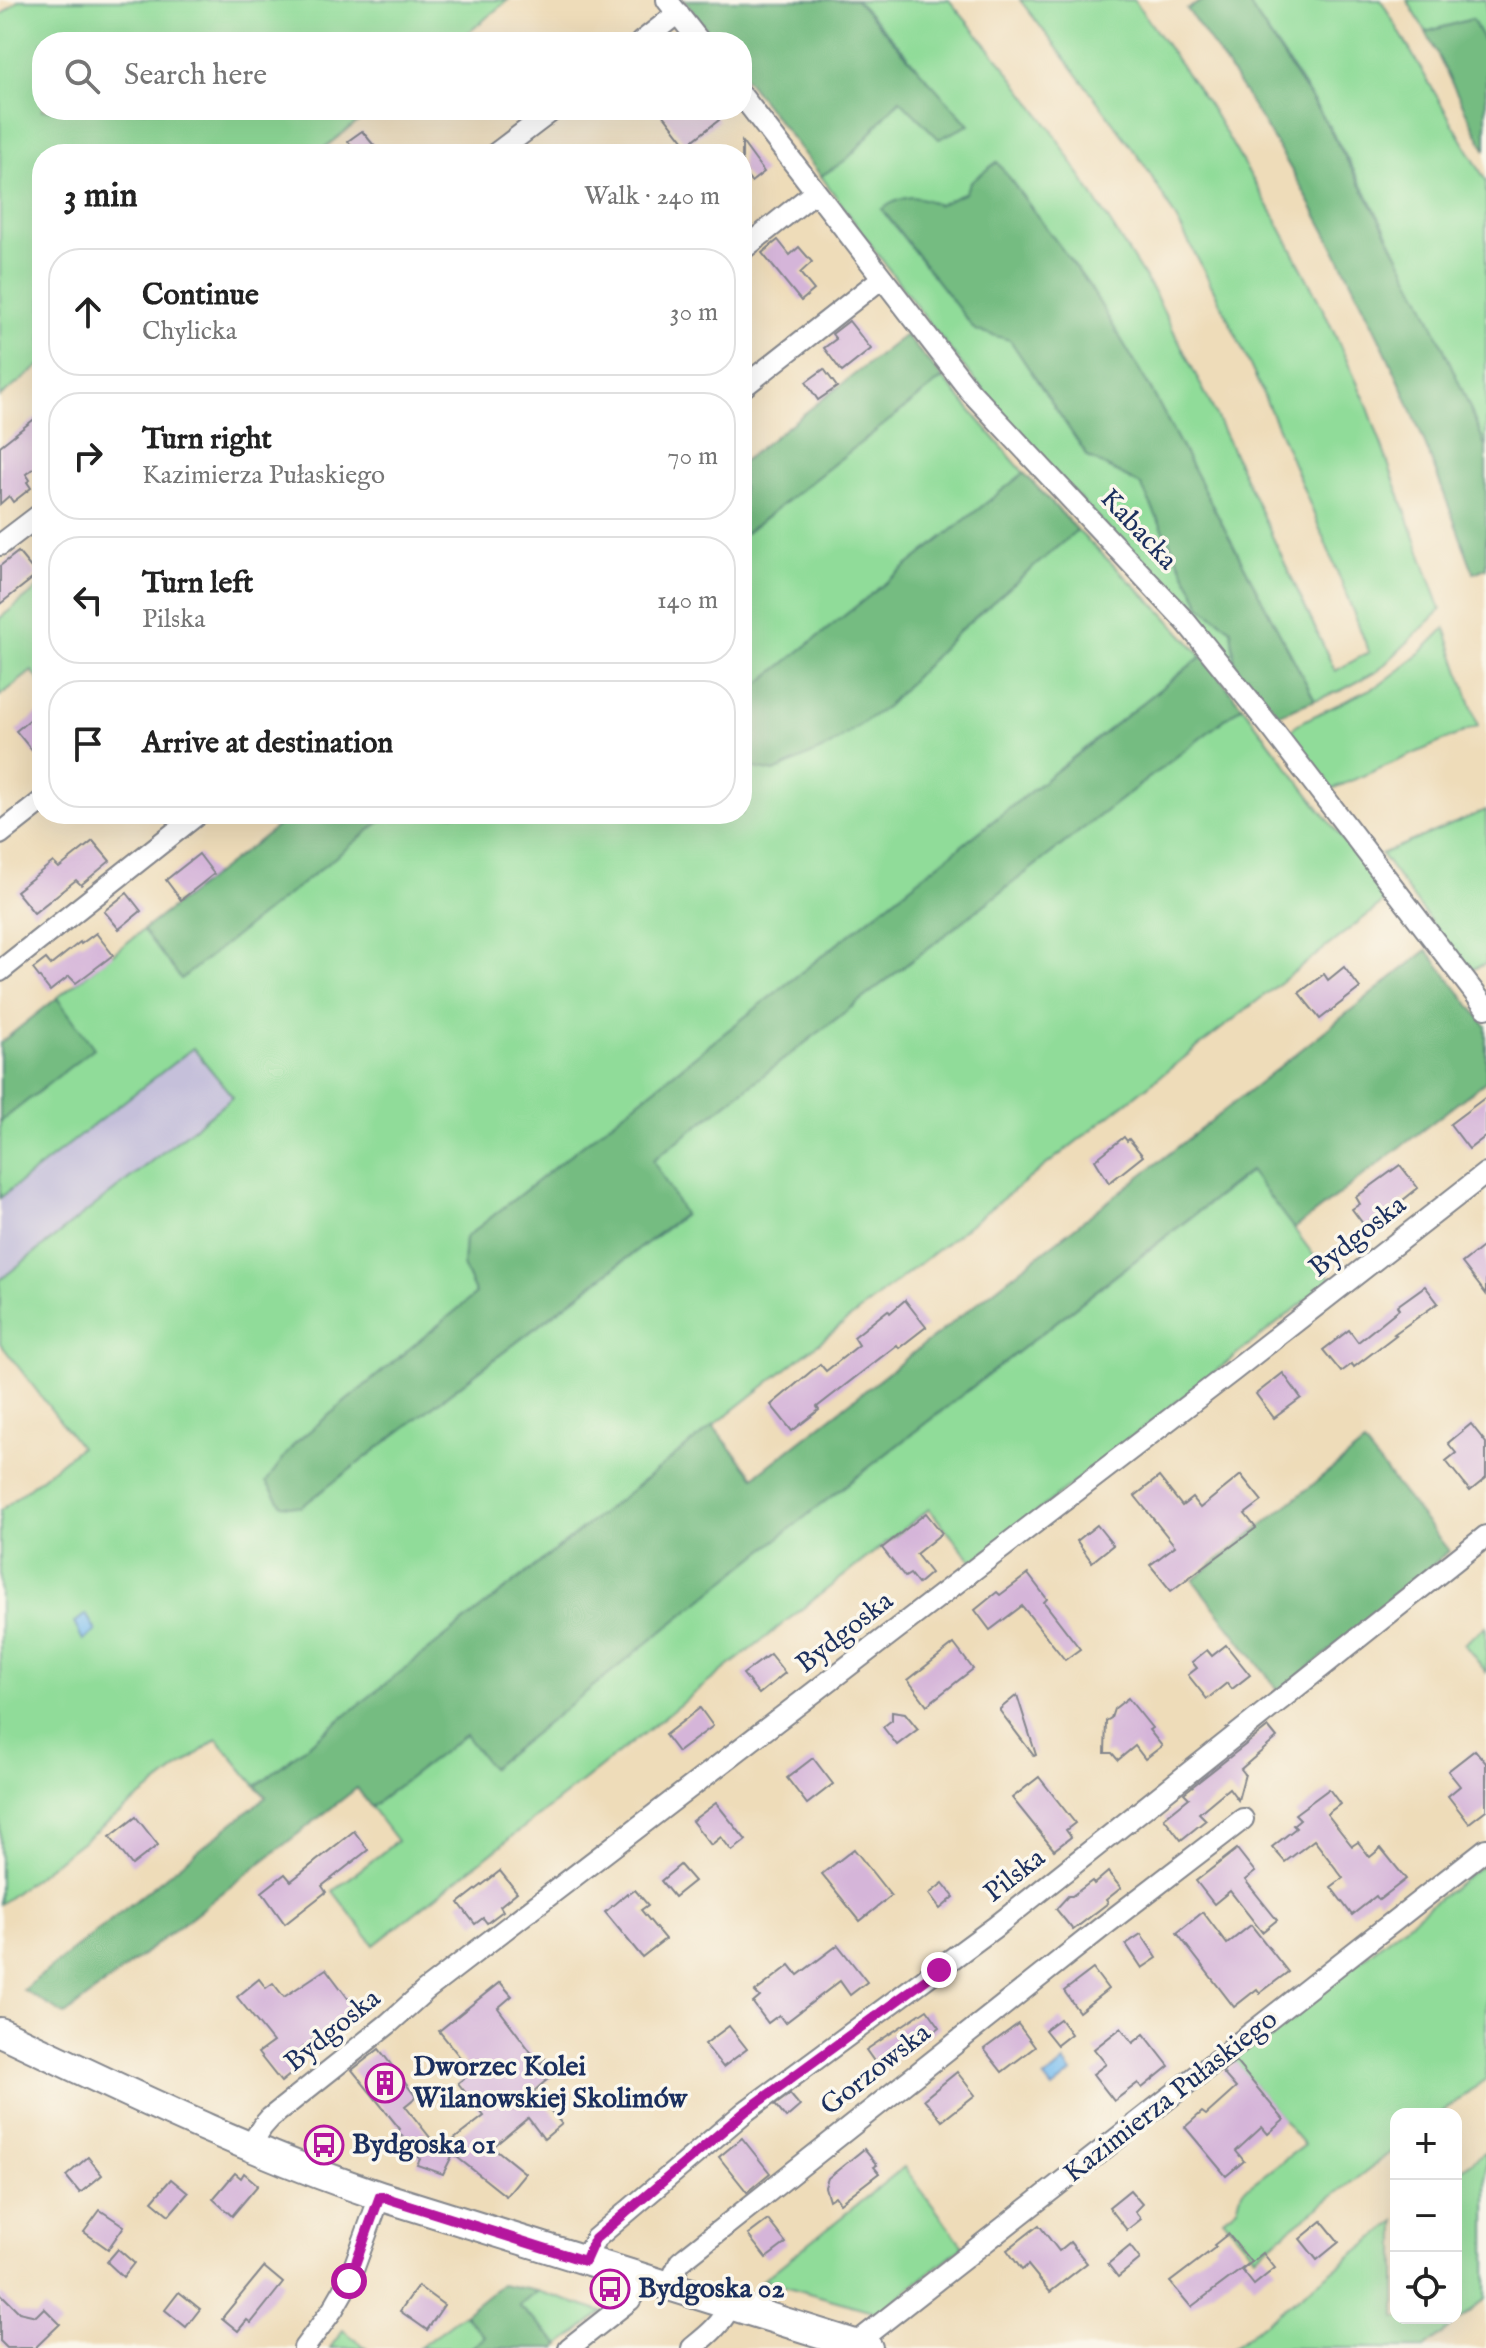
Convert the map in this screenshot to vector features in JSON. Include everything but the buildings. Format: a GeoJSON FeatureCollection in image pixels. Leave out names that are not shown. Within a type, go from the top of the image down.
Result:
{"type":"FeatureCollection","features":[{"type":"Feature","properties":{"kind":"main road","name":"Kazimierza Pułaskiego"},"geometry":{"type":"LineString","coordinates":[[0,2032],[249,2148],[380,2196],[862,2346]]}},
{"type":"Feature","properties":{"kind":"street"},"geometry":{"type":"LineString","coordinates":[[650,32],[673,7],[692,32]]}},
{"type":"Feature","properties":{"kind":"street","name":"Kabacka"},"geometry":{"type":"LineString","coordinates":[[752,109],[969,390],[1186,622],[1273,730],[1486,1008]]}},
{"type":"Feature","properties":{"kind":"street"},"geometry":{"type":"LineString","coordinates":[[508,144],[540,120]]}},
{"type":"Feature","properties":{"kind":"street"},"geometry":{"type":"LineString","coordinates":[[752,242],[815,192]]}},
{"type":"Feature","properties":{"kind":"street"},"geometry":{"type":"LineString","coordinates":[[752,380],[882,278]]}},
{"type":"Feature","properties":{"kind":"street"},"geometry":{"type":"LineString","coordinates":[[0,545],[32,521]]}},
{"type":"Feature","properties":{"kind":"street"},"geometry":{"type":"LineString","coordinates":[[0,834],[32,809]]}},
{"type":"Feature","properties":{"kind":"street"},"geometry":{"type":"LineString","coordinates":[[0,971],[185,824]]}},
{"type":"Feature","properties":{"kind":"street","name":"Bydgoska"},"geometry":{"type":"LineString","coordinates":[[249,2148],[270,2118],[426,1990],[1486,1173]]}},
{"type":"Feature","properties":{"kind":"street","name":"Pilska"},"geometry":{"type":"LineString","coordinates":[[585,2261],[595,2239],[746,2111],[995,1927],[1486,1536]]}},
{"type":"Feature","properties":{"kind":"street","name":"Gorzowska"},"geometry":{"type":"LineString","coordinates":[[569,2348],[656,2283],[1089,1937],[1243,1819]]}},
{"type":"Feature","properties":{"kind":"street","name":"Kazimierza Pułaskiego"},"geometry":{"type":"LineString","coordinates":[[862,2346],[1486,1849]]}},
{"type":"Feature","properties":{"kind":"street"},"geometry":{"type":"LineString","coordinates":[[304,2348],[349,2281],[380,2196]]}},
{"type":"Feature","properties":{"kind":"street"},"geometry":{"type":"LineString","coordinates":[[692,2348],[713,2331],[730,2306]]}},
{"type":"Feature","properties":{"kind":"shaded area"},"geometry":{"type":"Polygon","coordinates":[[[193,1047],[234,1097],[0,1280],[0,1198],[193,1047]]]}},
{"type":"Feature","properties":{"kind":"green space"},"geometry":{"type":"Polygon","coordinates":[[[19,0],[508,0],[469,32],[32,32],[32,120],[360,120],[329,144],[32,144],[32,372],[0,397],[0,16],[19,0]]]}},
{"type":"Feature","properties":{"kind":"green space"},"geometry":{"type":"Polygon","coordinates":[[[684,0],[856,0],[969,125],[939,139],[900,100],[848,158],[821,176],[752,87],[752,32],[709,32],[684,0]]]}},
{"type":"Feature","properties":{"kind":"green space"},"geometry":{"type":"Polygon","coordinates":[[[856,0],[949,0],[1053,132],[1155,294],[1212,407],[1335,671],[1369,652],[1296,469],[1242,349],[1183,231],[1146,168],[1020,0],[1134,0],[1209,105],[1276,219],[1324,311],[1366,402],[1441,610],[1378,671],[1315,700],[1153,393],[1090,287],[998,163],[965,193],[938,205],[882,210],[975,330],[1010,340],[1088,457],[1141,485],[1202,607],[1231,629],[1235,664],[1041,457],[938,334],[821,176],[846,159],[901,100],[908,55],[856,0]]]}},
{"type":"Feature","properties":{"kind":"green space"},"geometry":{"type":"Polygon","coordinates":[[[1204,0],[1246,0],[1325,121],[1422,300],[1486,448],[1486,568],[1474,573],[1401,385],[1330,239],[1277,145],[1187,9],[1204,0]]]}},
{"type":"Feature","properties":{"kind":"green space"},"geometry":{"type":"Polygon","coordinates":[[[1246,0],[1381,0],[1486,181],[1486,448],[1432,324],[1371,202],[1317,107],[1246,0]]]}},
{"type":"Feature","properties":{"kind":"green space"},"geometry":{"type":"Polygon","coordinates":[[[1407,0],[1486,0],[1486,45],[1472,19],[1426,32],[1407,0]]]}},
{"type":"Feature","properties":{"kind":"green space"},"geometry":{"type":"Polygon","coordinates":[[[1472,19],[1486,45],[1486,151],[1426,32],[1472,19]]]}},
{"type":"Feature","properties":{"kind":"green space"},"geometry":{"type":"Polygon","coordinates":[[[997,162],[1090,287],[1153,393],[1315,700],[1277,715],[1250,687],[1235,664],[1231,629],[1202,607],[1141,485],[1088,457],[1010,340],[975,330],[882,209],[910,197],[938,205],[965,193],[970,182],[997,162]]]}},
{"type":"Feature","properties":{"kind":"green space"},"geometry":{"type":"Polygon","coordinates":[[[905,335],[943,378],[752,528],[752,454],[905,335]]]}},
{"type":"Feature","properties":{"kind":"green space"},"geometry":{"type":"Polygon","coordinates":[[[943,378],[1024,473],[752,689],[752,528],[943,378]]]}},
{"type":"Feature","properties":{"kind":"green space"},"geometry":{"type":"Polygon","coordinates":[[[1024,473],[1077,530],[959,631],[887,706],[830,746],[774,772],[752,767],[752,689],[1024,473]]]}},
{"type":"Feature","properties":{"kind":"green space"},"geometry":{"type":"Polygon","coordinates":[[[1077,530],[1161,611],[1202,656],[465,1238],[463,1266],[476,1294],[294,1444],[282,1505],[302,1506],[684,1215],[653,1160],[1242,706],[1388,899],[256,1786],[217,1739],[0,1904],[0,1511],[80,1447],[0,1343],[0,1280],[233,1097],[193,1048],[0,1198],[0,1122],[93,1048],[57,998],[143,930],[181,978],[377,824],[752,824],[752,767],[775,772],[887,706],[959,631],[1077,530]]]}},
{"type":"Feature","properties":{"kind":"green space"},"geometry":{"type":"Polygon","coordinates":[[[32,593],[32,671],[0,696],[0,618],[32,593]]]}},
{"type":"Feature","properties":{"kind":"green space"},"geometry":{"type":"Polygon","coordinates":[[[1445,628],[1478,726],[1330,790],[1289,738],[1292,730],[1297,724],[1381,684],[1415,658],[1445,628]]]}},
{"type":"Feature","properties":{"kind":"green space"},"geometry":{"type":"Polygon","coordinates":[[[1202,656],[1242,706],[653,1160],[684,1214],[301,1507],[282,1505],[266,1482],[294,1444],[476,1294],[463,1266],[465,1238],[1202,656]]]}},
{"type":"Feature","properties":{"kind":"green space"},"geometry":{"type":"Polygon","coordinates":[[[1486,810],[1486,964],[1467,971],[1381,854],[1486,810]]]}},
{"type":"Feature","properties":{"kind":"green space"},"geometry":{"type":"Polygon","coordinates":[[[280,824],[377,824],[181,979],[143,930],[280,824]]]}},
{"type":"Feature","properties":{"kind":"green space"},"geometry":{"type":"Polygon","coordinates":[[[1427,950],[1486,1026],[1486,1081],[1294,1229],[1250,1171],[801,1520],[491,1768],[465,1735],[371,1807],[357,1788],[65,2015],[23,1990],[266,1797],[256,1786],[713,1426],[754,1477],[1427,950]]]}},
{"type":"Feature","properties":{"kind":"green space"},"geometry":{"type":"Polygon","coordinates":[[[57,998],[94,1048],[0,1122],[0,1043],[57,998]]]}},
{"type":"Feature","properties":{"kind":"green space"},"geometry":{"type":"Polygon","coordinates":[[[1251,1171],[1332,1280],[973,1562],[929,1509],[374,1945],[333,1891],[397,1841],[371,1807],[465,1734],[491,1768],[801,1520],[1251,1171]]]}},
{"type":"Feature","properties":{"kind":"green space"},"geometry":{"type":"Polygon","coordinates":[[[1364,1444],[1449,1551],[1280,1692],[1193,1580],[1364,1444]]]}},
{"type":"Feature","properties":{"kind":"green space"},"geometry":{"type":"Polygon","coordinates":[[[1486,1626],[1486,1672],[1464,1644],[1486,1626]]]}},
{"type":"Feature","properties":{"kind":"green space"},"geometry":{"type":"Polygon","coordinates":[[[1486,1862],[1486,2079],[1448,2108],[1390,2108],[1390,2153],[1255,2256],[1223,2218],[1237,2207],[1242,2191],[1304,2145],[1233,2060],[1486,1862]]]}},
{"type":"Feature","properties":{"kind":"green space"},"geometry":{"type":"Polygon","coordinates":[[[1486,2151],[1486,2299],[1462,2318],[1462,2180],[1462,2169],[1486,2151]]]}},
{"type":"Feature","properties":{"kind":"green space"},"geometry":{"type":"Polygon","coordinates":[[[904,2167],[963,2246],[879,2313],[763,2280],[904,2167]]]}},
{"type":"Feature","properties":{"kind":"green space"},"geometry":{"type":"Polygon","coordinates":[[[1390,2226],[1390,2324],[1454,2324],[1424,2348],[1233,2348],[1390,2226]]]}},
{"type":"Feature","properties":{"kind":"green space"},"geometry":{"type":"Polygon","coordinates":[[[501,2284],[537,2291],[519,2306],[560,2345],[556,2348],[471,2348],[485,2337],[464,2314],[501,2284]]]}},
{"type":"Feature","properties":{"kind":"green space"},"geometry":{"type":"Polygon","coordinates":[[[537,2291],[603,2312],[560,2345],[519,2306],[537,2291]]]}},
{"type":"Feature","properties":{"kind":"green space"},"geometry":{"type":"Polygon","coordinates":[[[464,2314],[485,2337],[471,2348],[419,2348],[464,2314]]]}},
{"type":"Feature","properties":{"kind":"green space"},"geometry":{"type":"Polygon","coordinates":[[[343,2330],[366,2348],[330,2348],[343,2330]]]}},
{"type":"Feature","properties":{"kind":"water"},"geometry":{"type":"Polygon","coordinates":[[[86,1614],[96,1631],[83,1640],[74,1623],[86,1614]]]}},
{"type":"Feature","properties":{"kind":"water"},"geometry":{"type":"Polygon","coordinates":[[[1064,2062],[1072,2073],[1052,2089],[1044,2079],[1064,2062]]]}},
{"type":"Feature","properties":{"kind":"place","name":"Dworzec Kolei Wilanowskiej Skolimów"},"geometry":{"type":"Point","coordinates":[385,2083]}},
{"type":"Feature","properties":{"kind":"place","name":"Bydgoska 01"},"geometry":{"type":"Point","coordinates":[324,2145]}},
{"type":"Feature","properties":{"kind":"place","name":"Bydgoska 02"},"geometry":{"type":"Point","coordinates":[610,2289]}},
{"type":"Feature","properties":{"kind":"route"},"geometry":{"type":"LineString","coordinates":[[349,2281],[380,2196],[585,2261],[595,2239],[746,2111],[939,1970]]}}]}
